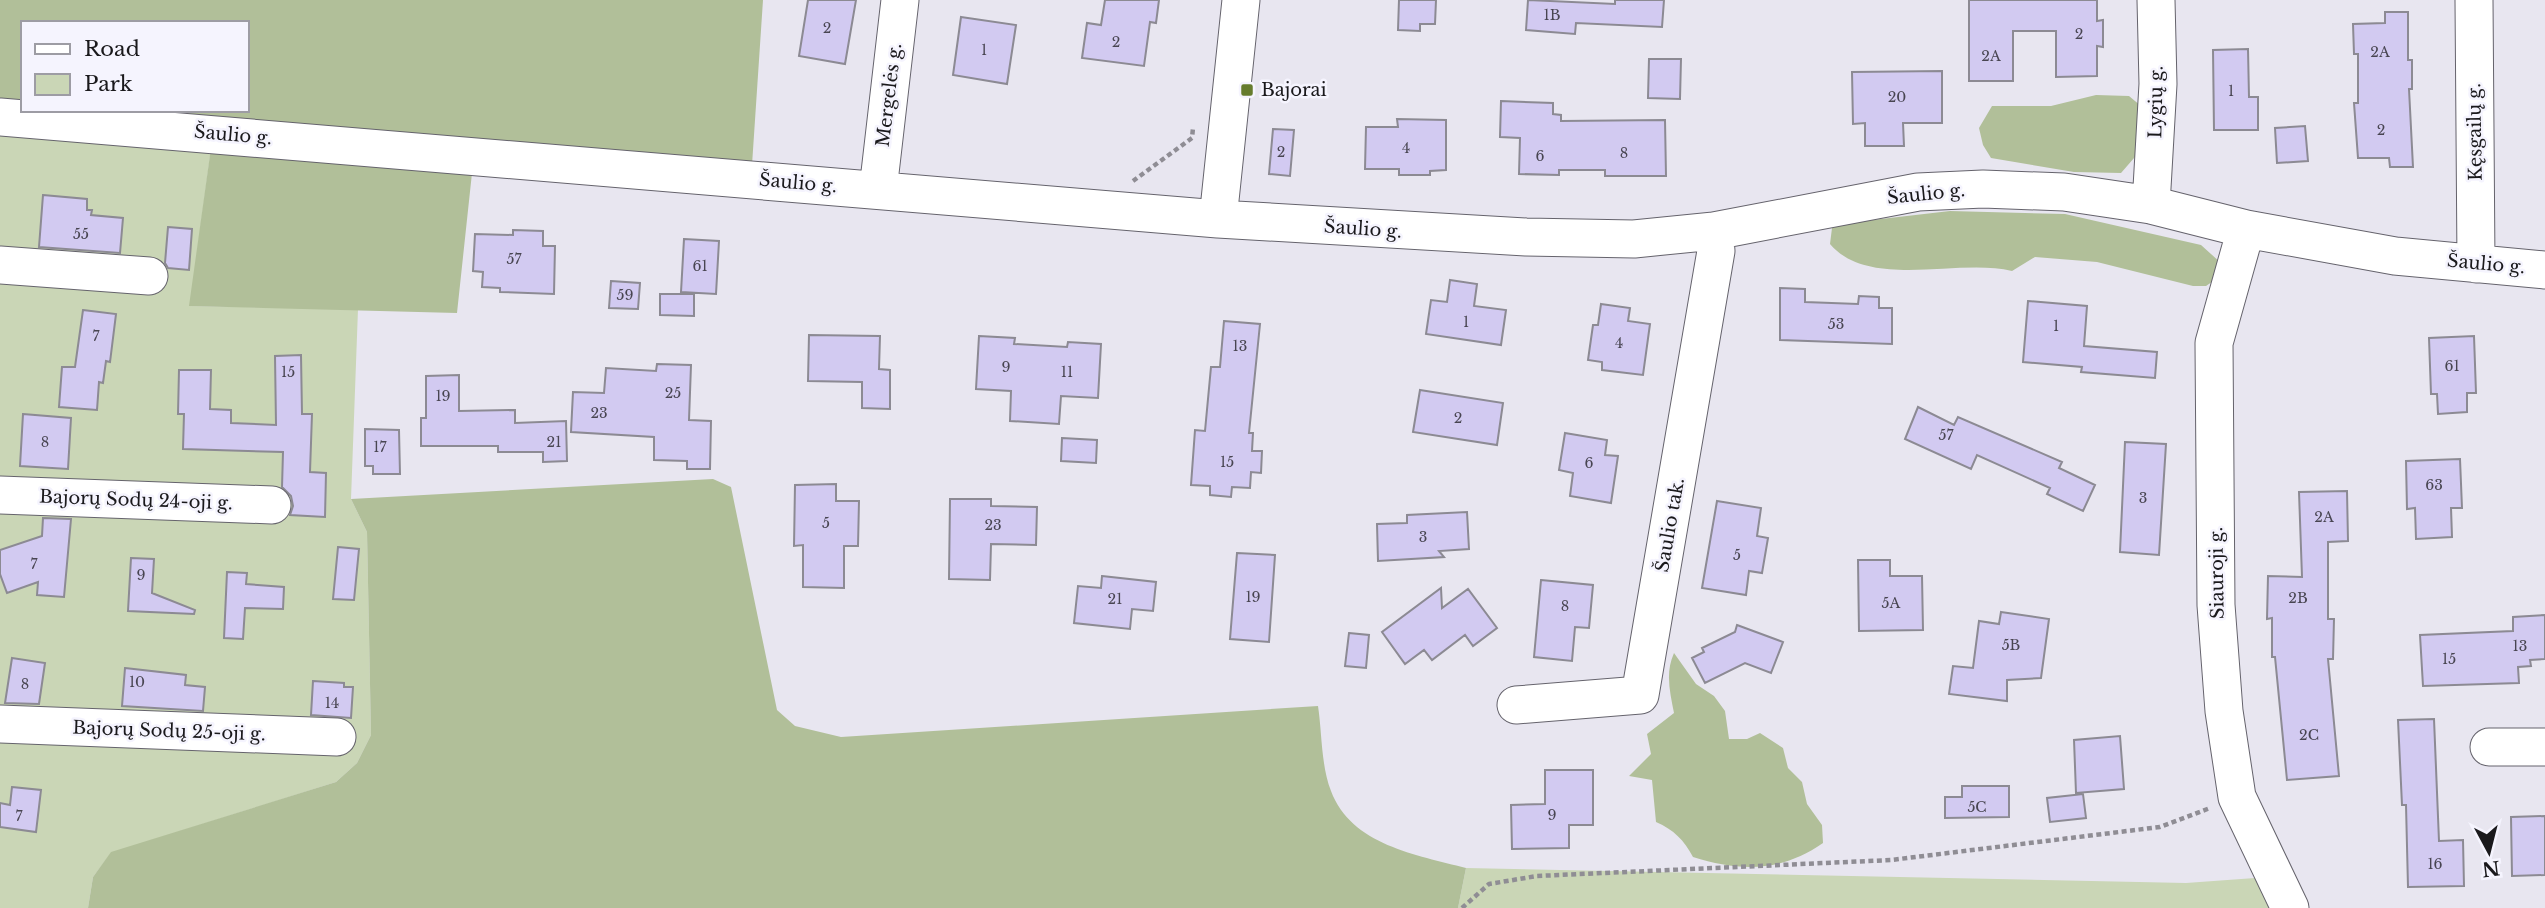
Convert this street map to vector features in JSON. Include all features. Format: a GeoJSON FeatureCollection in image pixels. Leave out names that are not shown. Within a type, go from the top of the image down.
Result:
{"type":"FeatureCollection","features":[{"type":"Feature","properties":{"kind":"street","name":"Mergelės g."},"geometry":{"type":"LineString","coordinates":[[878,190],[900,0]]}},
{"type":"Feature","properties":{"kind":"street"},"geometry":{"type":"LineString","coordinates":[[1217,219],[1241,0]]}},
{"type":"Feature","properties":{"kind":"street","name":"Lygių g."},"geometry":{"type":"LineString","coordinates":[[2151,205],[2158,84],[2155,0]]}},
{"type":"Feature","properties":{"kind":"street","name":"Kęsgailų g."},"geometry":{"type":"LineString","coordinates":[[2474,0],[2476,264]]}},
{"type":"Feature","properties":{"kind":"street","name":"Šaulio g."},"geometry":{"type":"LineString","coordinates":[[0,117],[1217,219],[1539,237],[1634,239],[1714,231],[1918,192],[1983,189],[2064,192],[2151,205],[2246,229],[2395,256],[2545,270]]}},
{"type":"Feature","properties":{"kind":"street","name":"Siauroji g."},"geometry":{"type":"LineString","coordinates":[[2246,229],[2214,342],[2216,605],[2224,711],[2236,797],[2290,908]]}},
{"type":"Feature","properties":{"kind":"street","name":"Šaulio tak."},"geometry":{"type":"LineString","coordinates":[[1516,705],[1640,695],[1714,264],[1714,231]]}},
{"type":"Feature","properties":{"kind":"street"},"geometry":{"type":"LineString","coordinates":[[0,265],[149,276]]}},
{"type":"Feature","properties":{"kind":"street","name":"Bajorų Sodų 24-oji g."},"geometry":{"type":"LineString","coordinates":[[0,495],[272,505]]}},
{"type":"Feature","properties":{"kind":"street","name":"Bajorų Sodų 25-oji g."},"geometry":{"type":"LineString","coordinates":[[0,724],[337,737]]}},
{"type":"Feature","properties":{"kind":"street"},"geometry":{"type":"LineString","coordinates":[[2489,747],[2545,747]]}},
{"type":"Feature","properties":{"kind":"path"},"geometry":{"type":"LineString","coordinates":[[1096,208],[1192,138],[1194,125]]}},
{"type":"Feature","properties":{"kind":"path"},"geometry":{"type":"LineString","coordinates":[[1462,908],[1489,884],[1537,876],[1891,860],[2160,827],[2236,797]]}},
{"type":"Feature","properties":{"kind":"green space"},"geometry":{"type":"Polygon","coordinates":[[[0,0],[763,0],[752,165],[475,145],[457,313],[189,306],[215,119],[137,112],[248,112],[248,21],[21,21],[21,102],[0,100],[0,0]]]}},
{"type":"Feature","properties":{"kind":"green space"},"geometry":{"type":"Polygon","coordinates":[[[2096,95],[2129,96],[2141,106],[2141,150],[2121,173],[2074,172],[1991,158],[1983,145],[1979,128],[1992,106],[2051,106],[2096,95]]]}},
{"type":"Feature","properties":{"kind":"green space"},"geometry":{"type":"Polygon","coordinates":[[[0,100],[21,102],[21,112],[136,112],[215,119],[190,306],[358,309],[351,499],[367,532],[371,735],[357,763],[336,782],[111,853],[93,877],[88,908],[0,908],[0,100]]]}},
{"type":"Feature","properties":{"kind":"green space"},"geometry":{"type":"Polygon","coordinates":[[[1950,211],[2065,214],[2201,245],[2221,263],[2219,277],[2206,286],[2193,286],[2097,262],[2035,257],[2012,271],[1990,268],[1890,269],[1867,266],[1847,258],[1830,244],[1832,228],[1855,222],[1950,211]]]}},
{"type":"Feature","properties":{"kind":"green space"},"geometry":{"type":"Polygon","coordinates":[[[713,479],[731,487],[777,710],[795,726],[841,737],[1318,706],[1325,771],[1331,791],[1341,809],[1354,824],[1388,845],[1466,868],[1458,908],[88,908],[93,877],[111,852],[336,782],[357,763],[371,735],[367,532],[351,499],[713,479]]]}},
{"type":"Feature","properties":{"kind":"green space"},"geometry":{"type":"Polygon","coordinates":[[[1674,653],[1696,684],[1714,696],[1725,711],[1729,739],[1747,739],[1760,733],[1783,748],[1788,768],[1802,782],[1807,804],[1822,825],[1823,843],[1792,860],[1776,864],[1744,867],[1728,865],[1693,857],[1678,836],[1656,822],[1652,780],[1629,776],[1651,754],[1647,734],[1674,713],[1669,675],[1674,653]]]}},
{"type":"Feature","properties":{"kind":"green space"},"geometry":{"type":"Polygon","coordinates":[[[1466,868],[2186,883],[2255,878],[2271,908],[1458,908],[1466,868]]]}},
{"type":"Feature","properties":{"kind":"building"},"geometry":{"type":"Polygon","coordinates":[[[808,0],[856,0],[845,64],[799,56],[808,0]]]}},
{"type":"Feature","properties":{"kind":"building"},"geometry":{"type":"Polygon","coordinates":[[[1105,0],[1159,0],[1156,23],[1150,22],[1144,66],[1082,58],[1087,23],[1101,25],[1105,0]]]}},
{"type":"Feature","properties":{"kind":"building"},"geometry":{"type":"Polygon","coordinates":[[[1399,0],[1436,0],[1435,24],[1420,24],[1420,31],[1398,30],[1399,0]]]}},
{"type":"Feature","properties":{"kind":"building"},"geometry":{"type":"Polygon","coordinates":[[[1528,0],[1615,4],[1615,0],[1664,0],[1662,27],[1576,23],[1575,34],[1526,30],[1528,0]]]}},
{"type":"Feature","properties":{"kind":"building"},"geometry":{"type":"Polygon","coordinates":[[[1969,0],[2097,0],[2097,21],[2103,20],[2103,47],[2097,46],[2097,76],[2056,77],[2056,31],[2013,31],[2013,81],[1969,81],[1969,0]]]}},
{"type":"Feature","properties":{"kind":"building"},"geometry":{"type":"Polygon","coordinates":[[[2385,12],[2408,12],[2408,60],[2412,60],[2412,89],[2409,89],[2413,167],[2390,167],[2389,158],[2358,158],[2354,103],[2358,103],[2358,54],[2354,54],[2353,24],[2385,23],[2385,12]]]}},
{"type":"Feature","properties":{"kind":"building"},"geometry":{"type":"Polygon","coordinates":[[[961,17],[1016,25],[1007,84],[953,75],[961,17]]]}},
{"type":"Feature","properties":{"kind":"building"},"geometry":{"type":"Polygon","coordinates":[[[2248,49],[2249,97],[2258,97],[2258,130],[2214,130],[2213,50],[2248,49]]]}},
{"type":"Feature","properties":{"kind":"building"},"geometry":{"type":"Polygon","coordinates":[[[1649,59],[1681,59],[1680,99],[1648,98],[1649,59]]]}},
{"type":"Feature","properties":{"kind":"building"},"geometry":{"type":"Polygon","coordinates":[[[1942,71],[1942,123],[1903,123],[1904,146],[1865,146],[1865,123],[1853,124],[1852,72],[1942,71]]]}},
{"type":"Feature","properties":{"kind":"building"},"geometry":{"type":"Polygon","coordinates":[[[1501,101],[1553,103],[1553,114],[1561,115],[1561,121],[1665,120],[1666,176],[1605,176],[1605,170],[1559,170],[1559,175],[1519,174],[1520,138],[1500,137],[1501,101]]]}},
{"type":"Feature","properties":{"kind":"building"},"geometry":{"type":"Polygon","coordinates":[[[1397,119],[1446,120],[1446,170],[1430,171],[1430,175],[1399,175],[1399,169],[1365,169],[1366,127],[1398,127],[1397,119]]]}},
{"type":"Feature","properties":{"kind":"building"},"geometry":{"type":"Polygon","coordinates":[[[2305,126],[2308,161],[2277,163],[2275,128],[2305,126]]]}},
{"type":"Feature","properties":{"kind":"building"},"geometry":{"type":"Polygon","coordinates":[[[1273,129],[1294,130],[1290,176],[1269,174],[1273,129]]]}},
{"type":"Feature","properties":{"kind":"building"},"geometry":{"type":"Polygon","coordinates":[[[43,195],[87,199],[87,210],[92,210],[91,215],[123,218],[120,253],[39,247],[43,195]]]}},
{"type":"Feature","properties":{"kind":"building"},"geometry":{"type":"Polygon","coordinates":[[[168,227],[192,229],[189,270],[168,268],[165,263],[168,227]]]}},
{"type":"Feature","properties":{"kind":"building"},"geometry":{"type":"Polygon","coordinates":[[[513,230],[543,231],[543,246],[555,246],[554,294],[500,292],[500,288],[482,287],[483,272],[473,271],[475,234],[513,235],[513,230]]]}},
{"type":"Feature","properties":{"kind":"building"},"geometry":{"type":"Polygon","coordinates":[[[684,239],[719,241],[716,294],[681,292],[684,239]]]}},
{"type":"Feature","properties":{"kind":"building"},"geometry":{"type":"Polygon","coordinates":[[[1450,280],[1477,284],[1474,306],[1506,310],[1501,345],[1426,334],[1431,300],[1447,302],[1450,280]]]}},
{"type":"Feature","properties":{"kind":"building"},"geometry":{"type":"Polygon","coordinates":[[[611,281],[640,283],[638,309],[609,308],[611,281]]]}},
{"type":"Feature","properties":{"kind":"building"},"geometry":{"type":"Polygon","coordinates":[[[1780,288],[1805,289],[1805,302],[1858,304],[1859,296],[1879,297],[1879,308],[1892,308],[1892,344],[1780,340],[1780,288]]]}},
{"type":"Feature","properties":{"kind":"building"},"geometry":{"type":"Polygon","coordinates":[[[660,294],[694,294],[694,316],[660,315],[660,294]]]}},
{"type":"Feature","properties":{"kind":"building"},"geometry":{"type":"Polygon","coordinates":[[[2028,301],[2087,306],[2084,346],[2157,352],[2155,378],[2081,372],[2082,367],[2023,362],[2028,301]]]}},
{"type":"Feature","properties":{"kind":"building"},"geometry":{"type":"Polygon","coordinates":[[[1601,304],[1630,308],[1628,321],[1650,324],[1643,375],[1602,370],[1602,362],[1588,360],[1593,325],[1598,325],[1601,304]]]}},
{"type":"Feature","properties":{"kind":"building"},"geometry":{"type":"Polygon","coordinates":[[[83,310],[116,314],[110,362],[106,361],[103,383],[99,382],[97,410],[59,407],[62,367],[75,367],[83,310]]]}},
{"type":"Feature","properties":{"kind":"building"},"geometry":{"type":"Polygon","coordinates":[[[1224,321],[1260,324],[1249,433],[1253,433],[1252,451],[1262,451],[1261,473],[1251,472],[1250,488],[1232,487],[1231,497],[1210,495],[1210,486],[1191,485],[1195,430],[1205,431],[1211,367],[1220,367],[1224,321]]]}},
{"type":"Feature","properties":{"kind":"building"},"geometry":{"type":"Polygon","coordinates":[[[809,335],[880,336],[879,369],[890,370],[890,409],[862,408],[862,382],[808,381],[809,335]]]}},
{"type":"Feature","properties":{"kind":"building"},"geometry":{"type":"Polygon","coordinates":[[[979,336],[1015,338],[1014,344],[1067,347],[1068,342],[1101,344],[1098,398],[1061,396],[1059,424],[1010,421],[1011,391],[976,389],[979,336]]]}},
{"type":"Feature","properties":{"kind":"building"},"geometry":{"type":"Polygon","coordinates":[[[2474,336],[2476,393],[2467,393],[2467,412],[2438,414],[2437,394],[2431,394],[2429,338],[2474,336]]]}},
{"type":"Feature","properties":{"kind":"building"},"geometry":{"type":"Polygon","coordinates":[[[301,355],[302,414],[312,414],[310,472],[326,473],[325,517],[290,515],[293,506],[291,496],[282,487],[283,452],[183,449],[184,414],[178,414],[179,370],[211,370],[210,409],[231,410],[231,423],[276,425],[275,356],[301,355]]]}},
{"type":"Feature","properties":{"kind":"building"},"geometry":{"type":"Polygon","coordinates":[[[657,364],[691,365],[689,420],[711,421],[710,469],[687,469],[687,461],[654,460],[654,437],[571,432],[573,392],[604,393],[606,368],[656,371],[657,364]]]}},
{"type":"Feature","properties":{"kind":"building"},"geometry":{"type":"Polygon","coordinates":[[[459,375],[459,411],[515,410],[515,423],[566,421],[567,461],[543,462],[543,452],[498,452],[498,446],[421,446],[421,418],[426,418],[426,376],[459,375]]]}},
{"type":"Feature","properties":{"kind":"building"},"geometry":{"type":"Polygon","coordinates":[[[1420,390],[1503,403],[1497,445],[1413,432],[1420,390]]]}},
{"type":"Feature","properties":{"kind":"building"},"geometry":{"type":"Polygon","coordinates":[[[1918,407],[1954,425],[1958,417],[2062,462],[2059,468],[2095,485],[2083,511],[2047,494],[2050,488],[1977,455],[1971,469],[1905,439],[1918,407]]]}},
{"type":"Feature","properties":{"kind":"building"},"geometry":{"type":"Polygon","coordinates":[[[23,414],[71,418],[68,469],[20,466],[23,414]]]}},
{"type":"Feature","properties":{"kind":"building"},"geometry":{"type":"Polygon","coordinates":[[[365,429],[399,430],[400,474],[373,474],[373,466],[365,466],[365,429]]]}},
{"type":"Feature","properties":{"kind":"building"},"geometry":{"type":"Polygon","coordinates":[[[1565,433],[1607,440],[1605,455],[1618,456],[1611,503],[1570,496],[1573,473],[1559,470],[1565,433]]]}},
{"type":"Feature","properties":{"kind":"building"},"geometry":{"type":"Polygon","coordinates":[[[1062,438],[1097,440],[1096,463],[1061,461],[1062,438]]]}},
{"type":"Feature","properties":{"kind":"building"},"geometry":{"type":"Polygon","coordinates":[[[2125,442],[2166,444],[2159,555],[2120,552],[2125,442]]]}},
{"type":"Feature","properties":{"kind":"building"},"geometry":{"type":"Polygon","coordinates":[[[2460,459],[2462,508],[2451,508],[2452,537],[2416,539],[2415,508],[2407,509],[2406,461],[2460,459]]]}},
{"type":"Feature","properties":{"kind":"building"},"geometry":{"type":"Polygon","coordinates":[[[836,484],[836,501],[859,501],[858,546],[844,546],[844,588],[803,587],[803,545],[794,546],[795,485],[836,484]]]}},
{"type":"Feature","properties":{"kind":"building"},"geometry":{"type":"Polygon","coordinates":[[[2347,491],[2348,541],[2328,542],[2328,619],[2334,619],[2333,659],[2328,659],[2339,776],[2287,780],[2275,657],[2272,657],[2272,618],[2267,619],[2268,576],[2302,577],[2299,492],[2347,491]]]}},
{"type":"Feature","properties":{"kind":"building"},"geometry":{"type":"Polygon","coordinates":[[[950,499],[991,499],[991,506],[1037,507],[1036,545],[991,544],[990,580],[949,579],[950,499]]]}},
{"type":"Feature","properties":{"kind":"building"},"geometry":{"type":"Polygon","coordinates":[[[1717,501],[1761,508],[1757,536],[1768,538],[1762,573],[1749,571],[1746,595],[1702,588],[1717,501]]]}},
{"type":"Feature","properties":{"kind":"building"},"geometry":{"type":"Polygon","coordinates":[[[1467,512],[1469,549],[1439,551],[1444,557],[1378,561],[1377,524],[1407,523],[1407,515],[1467,512]]]}},
{"type":"Feature","properties":{"kind":"building"},"geometry":{"type":"Polygon","coordinates":[[[43,518],[71,519],[64,597],[37,595],[38,582],[7,593],[0,574],[0,550],[42,536],[43,518]]]}},
{"type":"Feature","properties":{"kind":"building"},"geometry":{"type":"Polygon","coordinates":[[[338,547],[359,549],[354,600],[333,599],[338,547]]]}},
{"type":"Feature","properties":{"kind":"building"},"geometry":{"type":"Polygon","coordinates":[[[1237,553],[1275,555],[1269,642],[1230,639],[1237,553]]]}},
{"type":"Feature","properties":{"kind":"building"},"geometry":{"type":"Polygon","coordinates":[[[131,558],[154,559],[152,593],[195,610],[194,614],[128,611],[131,558]]]}},
{"type":"Feature","properties":{"kind":"building"},"geometry":{"type":"Polygon","coordinates":[[[1858,560],[1890,560],[1890,576],[1922,576],[1923,630],[1859,631],[1858,560]]]}},
{"type":"Feature","properties":{"kind":"building"},"geometry":{"type":"Polygon","coordinates":[[[227,572],[247,573],[246,584],[284,587],[283,609],[245,608],[243,639],[224,638],[227,572]]]}},
{"type":"Feature","properties":{"kind":"building"},"geometry":{"type":"Polygon","coordinates":[[[1102,576],[1156,582],[1153,611],[1132,609],[1130,629],[1074,623],[1078,586],[1101,588],[1102,576]]]}},
{"type":"Feature","properties":{"kind":"building"},"geometry":{"type":"Polygon","coordinates":[[[1541,580],[1593,585],[1589,628],[1575,627],[1572,661],[1534,657],[1541,580]]]}},
{"type":"Feature","properties":{"kind":"building"},"geometry":{"type":"Polygon","coordinates":[[[1441,588],[1442,608],[1468,589],[1497,628],[1473,646],[1465,635],[1432,660],[1424,650],[1405,664],[1382,632],[1441,588]]]}},
{"type":"Feature","properties":{"kind":"building"},"geometry":{"type":"Polygon","coordinates":[[[2001,612],[2049,619],[2041,678],[2007,680],[2007,701],[1949,694],[1953,666],[1973,668],[1979,621],[1999,624],[2001,612]]]}},
{"type":"Feature","properties":{"kind":"building"},"geometry":{"type":"Polygon","coordinates":[[[2545,615],[2545,659],[2530,660],[2531,666],[2518,667],[2519,683],[2423,686],[2420,635],[2513,631],[2513,617],[2545,615]]]}},
{"type":"Feature","properties":{"kind":"building"},"geometry":{"type":"Polygon","coordinates":[[[1737,625],[1783,642],[1771,673],[1745,663],[1705,683],[1692,658],[1704,652],[1702,648],[1735,632],[1737,625]]]}},
{"type":"Feature","properties":{"kind":"building"},"geometry":{"type":"Polygon","coordinates":[[[1349,633],[1369,635],[1366,668],[1345,666],[1349,633]]]}},
{"type":"Feature","properties":{"kind":"building"},"geometry":{"type":"Polygon","coordinates":[[[12,658],[45,663],[39,704],[5,703],[12,658]]]}},
{"type":"Feature","properties":{"kind":"building"},"geometry":{"type":"Polygon","coordinates":[[[125,668],[186,675],[185,685],[205,687],[203,711],[122,706],[125,668]]]}},
{"type":"Feature","properties":{"kind":"building"},"geometry":{"type":"Polygon","coordinates":[[[313,681],[344,683],[344,687],[353,687],[351,718],[311,715],[313,681]]]}},
{"type":"Feature","properties":{"kind":"building"},"geometry":{"type":"Polygon","coordinates":[[[2434,719],[2439,841],[2463,840],[2464,886],[2408,887],[2406,805],[2402,805],[2398,720],[2434,719]]]}},
{"type":"Feature","properties":{"kind":"building"},"geometry":{"type":"Polygon","coordinates":[[[2120,736],[2124,789],[2076,793],[2074,740],[2120,736]]]}},
{"type":"Feature","properties":{"kind":"building"},"geometry":{"type":"Polygon","coordinates":[[[1545,770],[1593,770],[1593,825],[1569,825],[1569,848],[1512,849],[1511,805],[1545,804],[1545,770]]]}},
{"type":"Feature","properties":{"kind":"building"},"geometry":{"type":"Polygon","coordinates":[[[1962,786],[2009,786],[2009,817],[1945,818],[1945,797],[1962,797],[1962,786]]]}},
{"type":"Feature","properties":{"kind":"building"},"geometry":{"type":"Polygon","coordinates":[[[12,787],[41,790],[36,832],[0,827],[0,803],[10,805],[12,787]]]}},
{"type":"Feature","properties":{"kind":"building"},"geometry":{"type":"Polygon","coordinates":[[[2083,794],[2086,818],[2050,822],[2047,798],[2083,794]]]}},
{"type":"Feature","properties":{"kind":"building"},"geometry":{"type":"Polygon","coordinates":[[[2545,816],[2545,875],[2512,876],[2511,817],[2545,816]]]}},
{"type":"Feature","properties":{"kind":"place","name":"Bajorai"},"geometry":{"type":"Point","coordinates":[1247,90]}}]}
